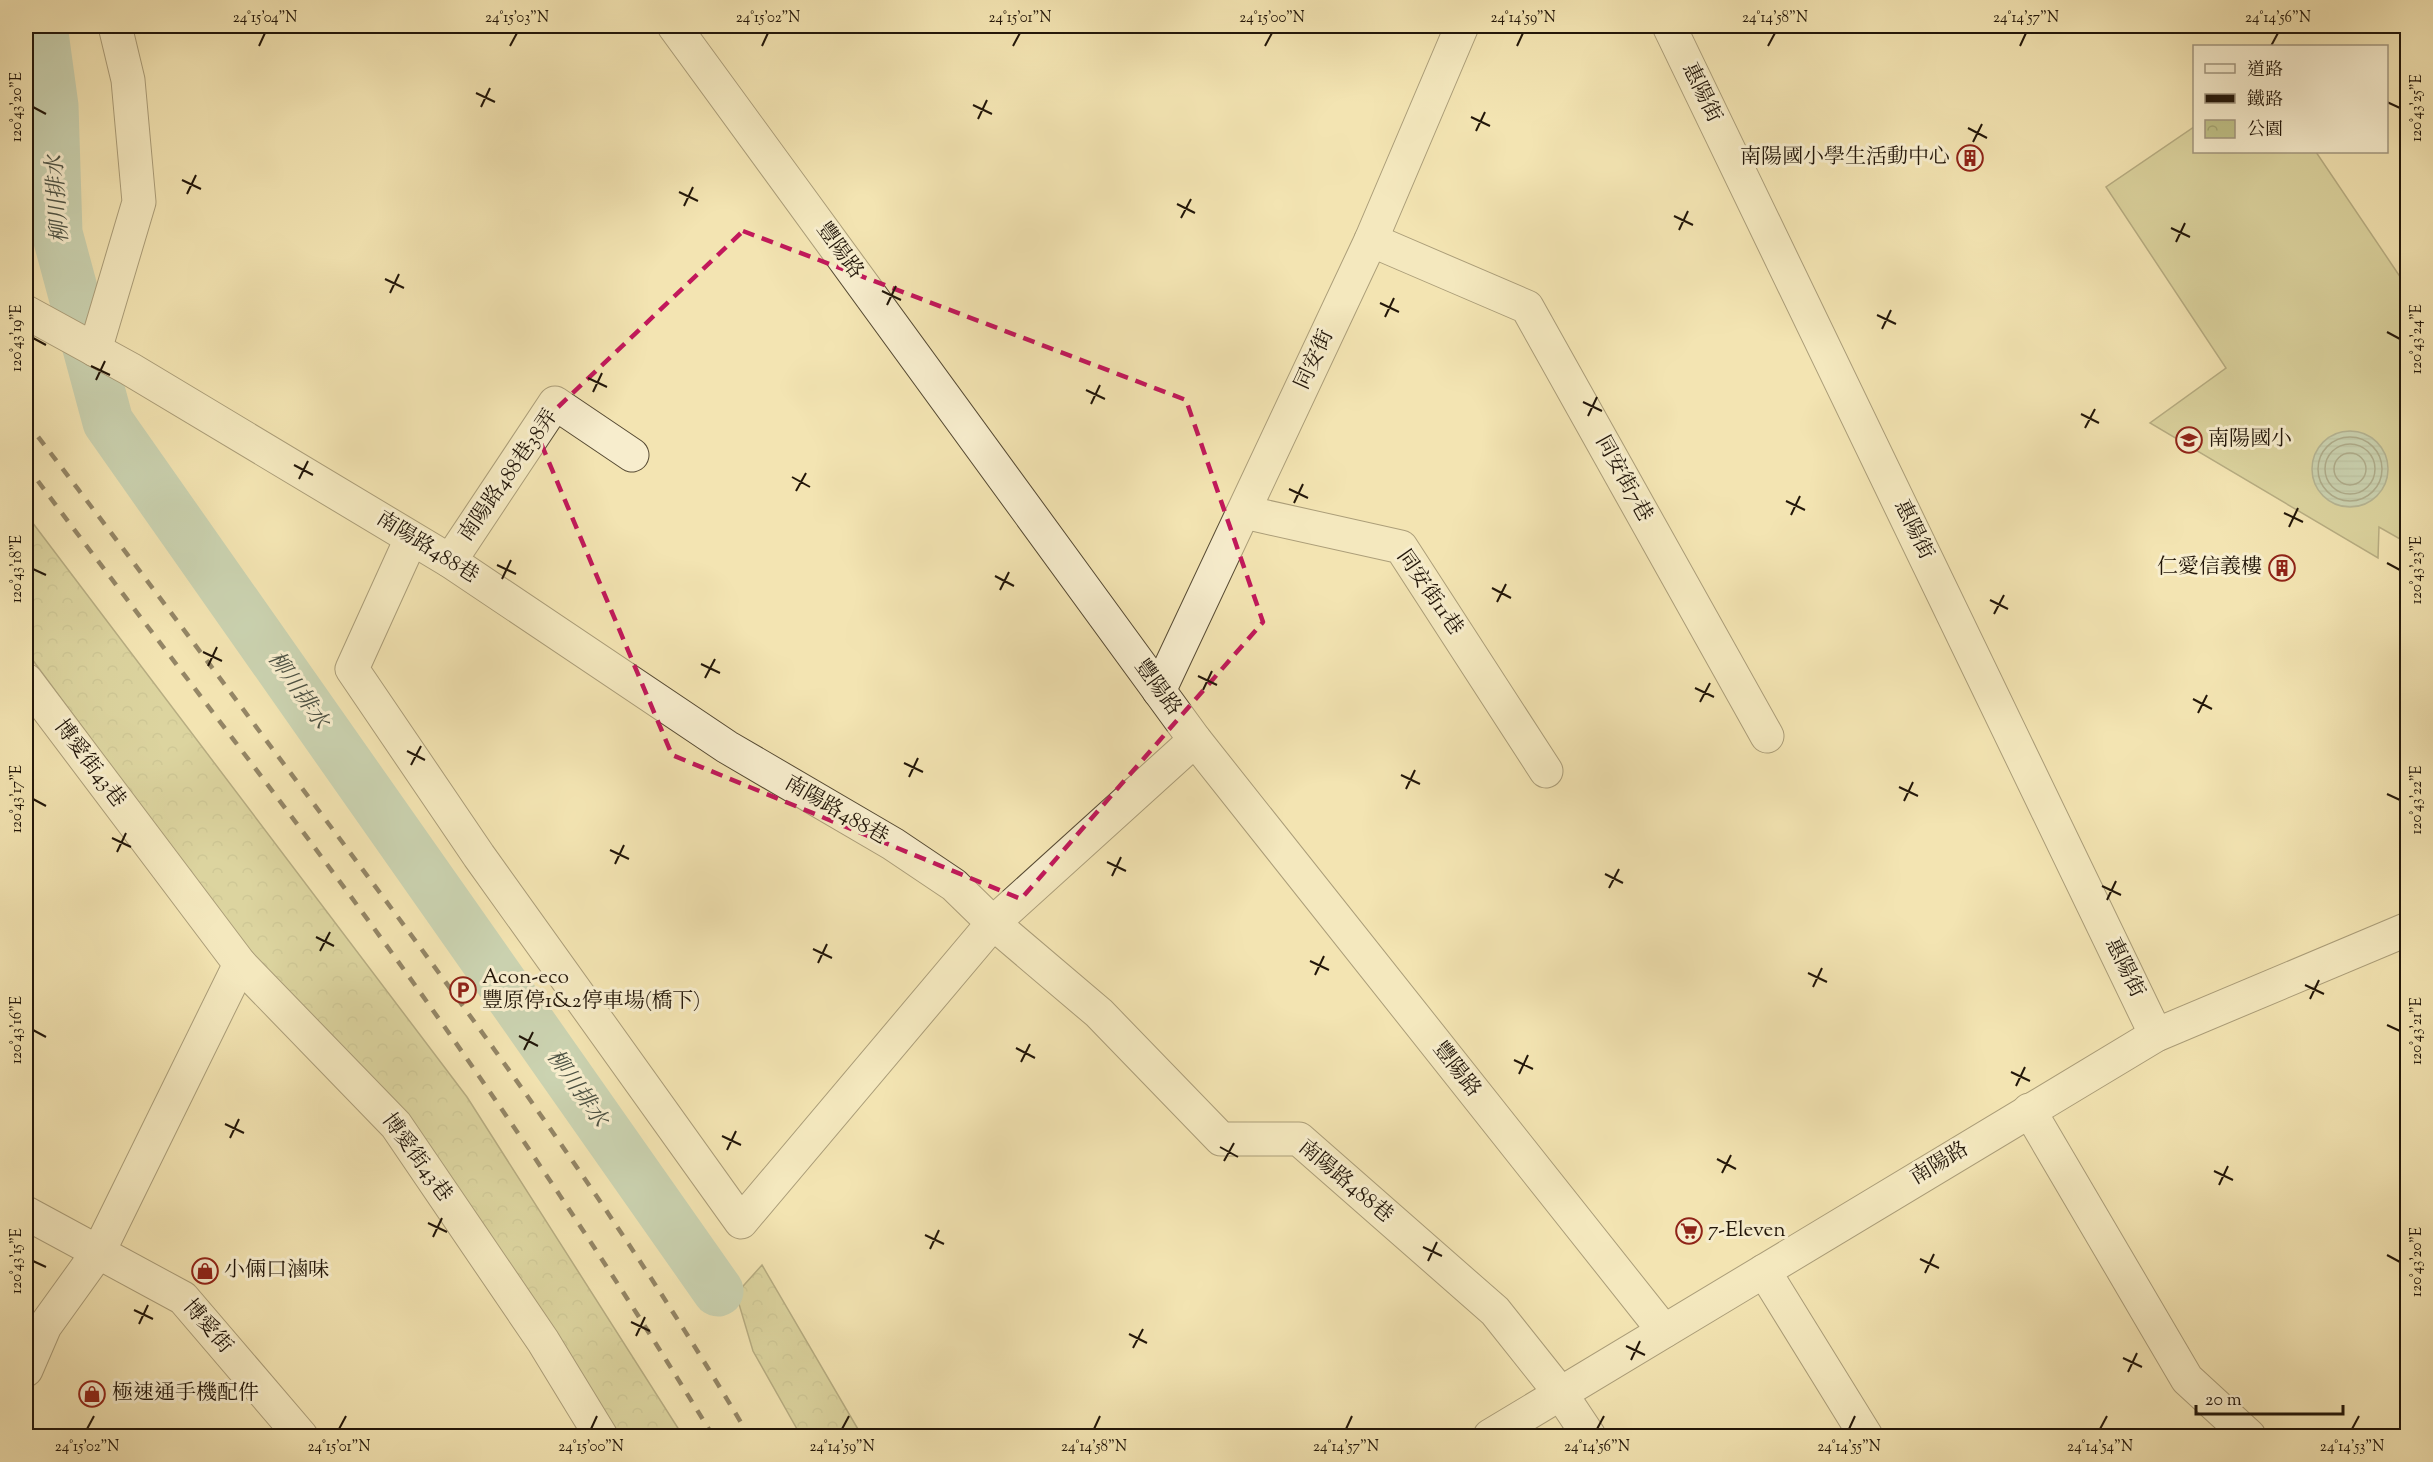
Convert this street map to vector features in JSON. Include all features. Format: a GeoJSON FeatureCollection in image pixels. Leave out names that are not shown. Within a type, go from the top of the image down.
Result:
{"type":"FeatureCollection","features":[{"type":"Feature","properties":{"kind":"street"},"geometry":{"type":"LineString","coordinates":[[95,350],[139,202],[128,80],[115,26]]}},
{"type":"Feature","properties":{"kind":"street","name":"豐陽路"},"geometry":{"type":"LineString","coordinates":[[674,26],[1195,740],[1664,1331]]}},
{"type":"Feature","properties":{"kind":"street","name":"同安街"},"geometry":{"type":"LineString","coordinates":[[1159,691],[1371,240],[1462,26]]}},
{"type":"Feature","properties":{"kind":"street","name":"惠陽街"},"geometry":{"type":"LineString","coordinates":[[1669,26],[2156,1035]]}},
{"type":"Feature","properties":{"kind":"street","name":"同安街7巷"},"geometry":{"type":"LineString","coordinates":[[1371,240],[1527,307],[1767,736]]}},
{"type":"Feature","properties":{"kind":"street","name":"南陽路488巷"},"geometry":{"type":"LineString","coordinates":[[26,312],[95,350],[450,561],[727,747],[893,844],[954,885],[993,923],[1099,1013],[1221,1138],[1299,1139],[1495,1311],[1561,1394],[1589,1437]]}},
{"type":"Feature","properties":{"kind":"street","name":"南陽路488巷38弄"},"geometry":{"type":"LineString","coordinates":[[450,561],[555,403],[632,454]]}},
{"type":"Feature","properties":{"kind":"street","name":"同安街11巷"},"geometry":{"type":"LineString","coordinates":[[1244,512],[1401,547],[1546,771]]}},
{"type":"Feature","properties":{"kind":"street"},"geometry":{"type":"LineString","coordinates":[[411,538],[352,669],[479,856],[741,1222],[993,923],[1195,740]]}},
{"type":"Feature","properties":{"kind":"street","name":"博愛街43巷"},"geometry":{"type":"LineString","coordinates":[[26,680],[240,964],[396,1125],[543,1341],[601,1437]]}},
{"type":"Feature","properties":{"kind":"street","name":"南陽路"},"geometry":{"type":"LineString","coordinates":[[1491,1437],[2156,1035],[2408,929]]}},
{"type":"Feature","properties":{"kind":"street"},"geometry":{"type":"LineString","coordinates":[[26,1370],[45,1326],[99,1251],[240,964]]}},
{"type":"Feature","properties":{"kind":"street"},"geometry":{"type":"LineString","coordinates":[[2029,1110],[2187,1379],[2249,1437]]}},
{"type":"Feature","properties":{"kind":"street","name":"博愛街"},"geometry":{"type":"LineString","coordinates":[[26,1213],[183,1298],[301,1437]]}},
{"type":"Feature","properties":{"kind":"street"},"geometry":{"type":"LineString","coordinates":[[1764,1271],[1866,1437]]}},
{"type":"Feature","properties":{"kind":"highlighted area"},"geometry":{"type":"Polygon","coordinates":[[[743,231],[1186,400],[1263,622],[1021,899],[672,755],[535,429],[743,231]]]}},
{"type":"Feature","properties":{"kind":"green space"},"geometry":{"type":"Polygon","coordinates":[[[2193,128],[2193,153],[2317,153],[2407,287],[2407,543],[2379,527],[2378,558],[2150,423],[2226,368],[2106,187],[2193,128]]]}},
{"type":"Feature","properties":{"kind":"green space"},"geometry":{"type":"Polygon","coordinates":[[[26,514],[467,1097],[683,1436],[616,1436],[259,966],[26,651],[26,514]]]}},
{"type":"Feature","properties":{"kind":"green space"},"geometry":{"type":"Polygon","coordinates":[[[762,1265],[862,1436],[801,1436],[753,1351],[736,1294],[762,1265]]]}},
{"type":"Feature","properties":{"kind":"water"},"geometry":{"type":"Polygon","coordinates":[[[2358,431],[2371,437],[2382,448],[2388,461],[2386,484],[2371,501],[2358,507],[2342,507],[2329,501],[2314,484],[2312,461],[2318,448],[2335,433],[2358,431]]]}},
{"type":"Feature","properties":{"kind":"waterway","name":"柳川排水"},"geometry":{"type":"LineString","coordinates":[[42,26],[53,106],[57,233],[108,422],[718,1291]]}},
{"type":"Feature","properties":{"kind":"railway"},"geometry":{"type":"LineString","coordinates":[[26,421],[141,572],[495,1050],[652,1279],[749,1436]]}},
{"type":"Feature","properties":{"kind":"railway"},"geometry":{"type":"LineString","coordinates":[[26,465],[278,799],[427,1002],[574,1216],[713,1436]]}},
{"type":"Feature","properties":{"kind":"place","name":"南陽國小學生活動中心"},"geometry":{"type":"Point","coordinates":[1970,158]}},
{"type":"Feature","properties":{"kind":"place","name":"南陽國小"},"geometry":{"type":"Point","coordinates":[2189,440]}},
{"type":"Feature","properties":{"kind":"place","name":"仁愛信義樓"},"geometry":{"type":"Point","coordinates":[2282,568]}},
{"type":"Feature","properties":{"kind":"place","name":"Acon-eco 豐原停1&2停車場(橋下)"},"geometry":{"type":"Point","coordinates":[463,990]}},
{"type":"Feature","properties":{"kind":"place","name":"7-Eleven"},"geometry":{"type":"Point","coordinates":[1689,1231]}},
{"type":"Feature","properties":{"kind":"place","name":"小倆口滷味"},"geometry":{"type":"Point","coordinates":[205,1271]}},
{"type":"Feature","properties":{"kind":"place","name":"極速通手機配件"},"geometry":{"type":"Point","coordinates":[92,1394]}}]}
